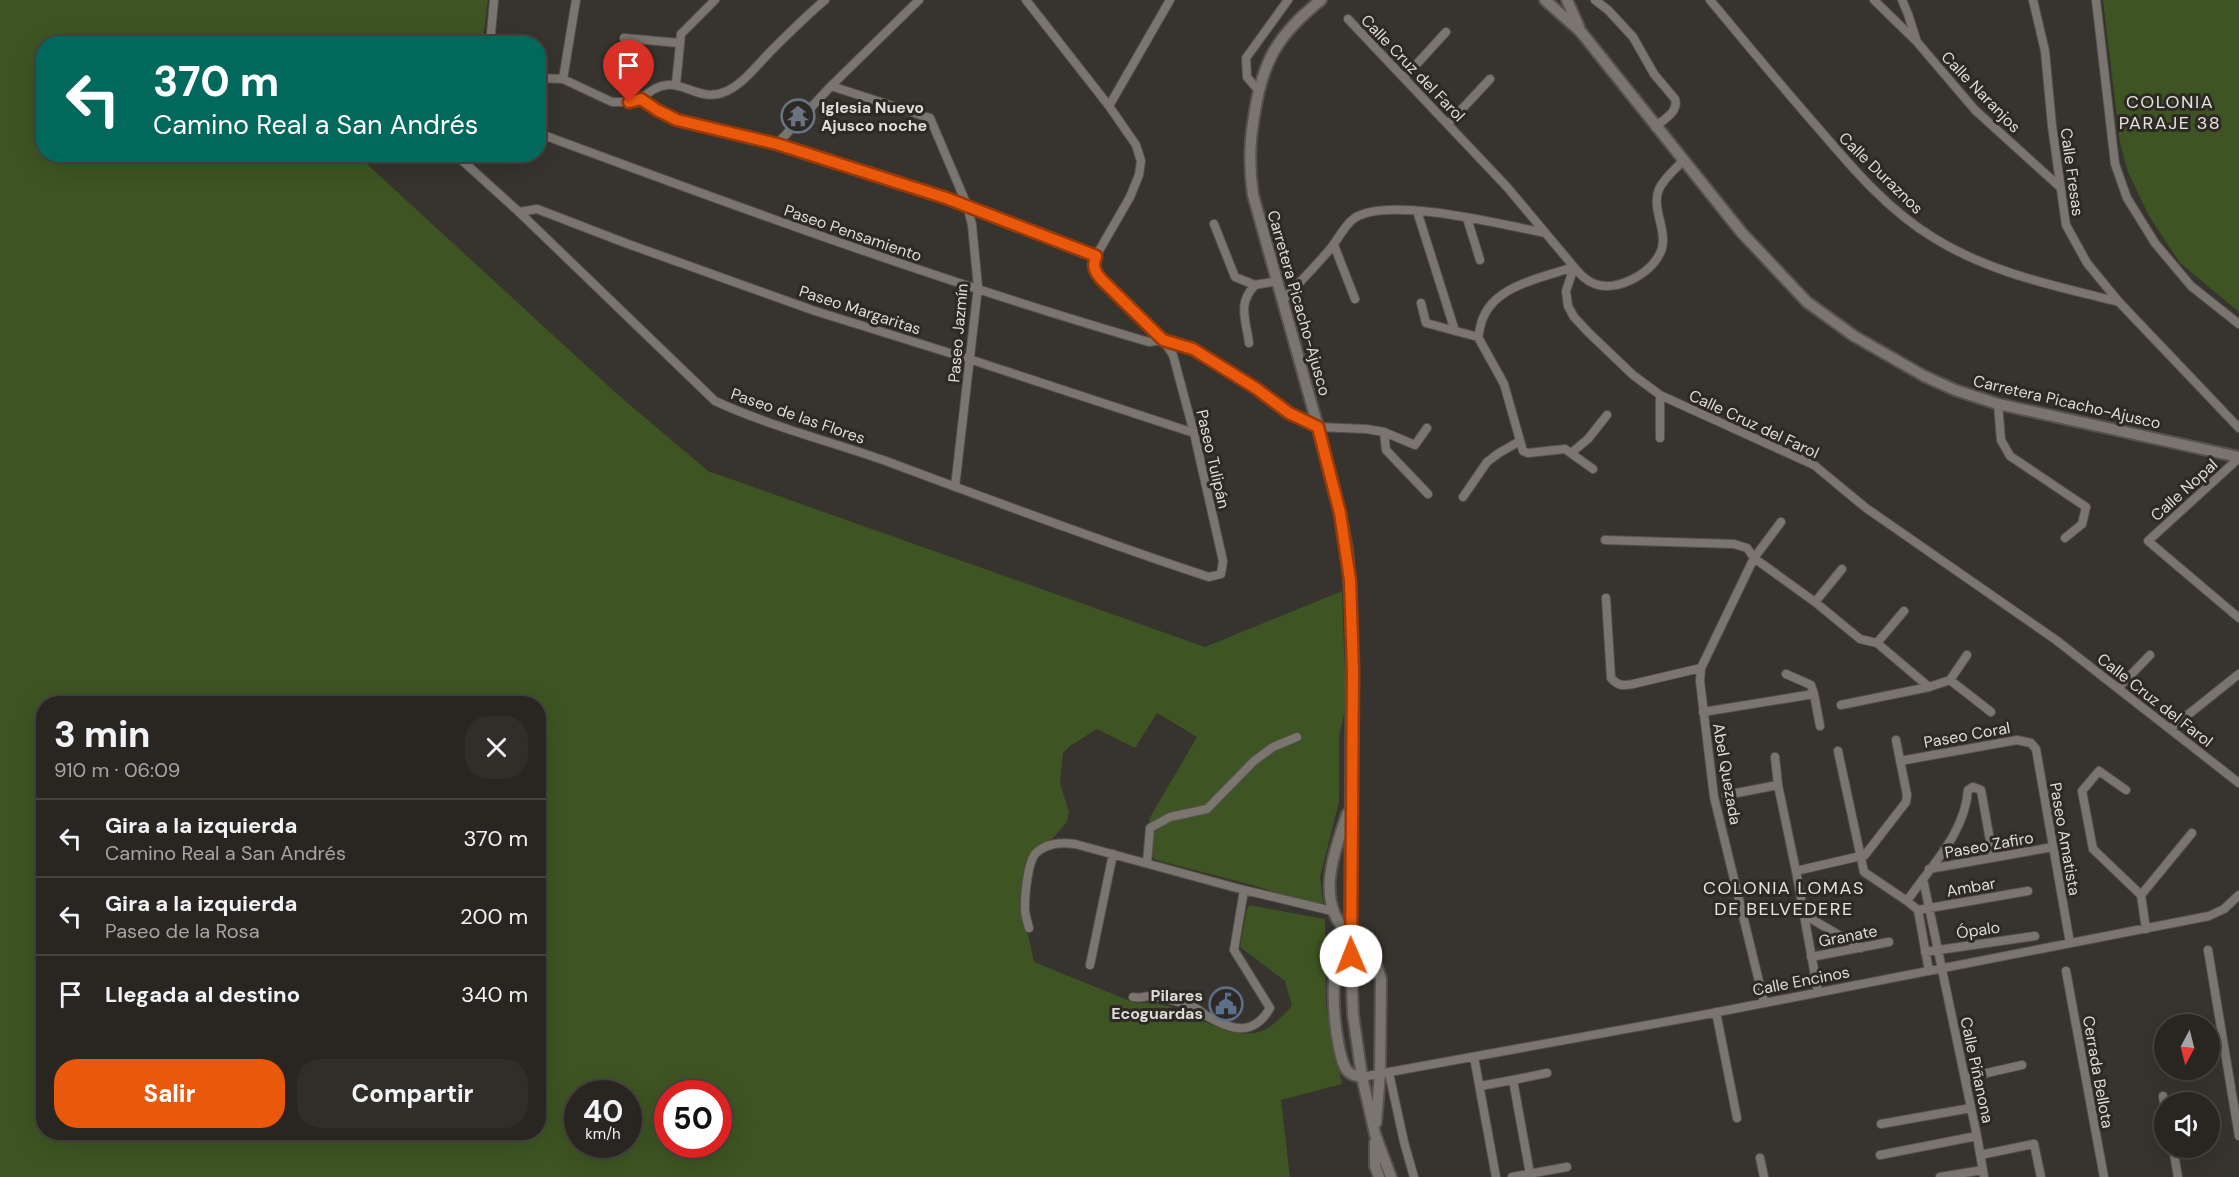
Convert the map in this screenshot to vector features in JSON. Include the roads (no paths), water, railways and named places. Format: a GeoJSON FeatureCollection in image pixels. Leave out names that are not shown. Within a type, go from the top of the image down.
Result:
{"type":"FeatureCollection","features":[{"type":"Feature","properties":{"kind":"main road","name":"Carretera Picacho-Ajusco"},"geometry":{"type":"LineString","coordinates":[[1321,0],[1308,10],[1282,38],[1264,69],[1258,90],[1250,141],[1249,167],[1253,195],[1340,513],[1350,580],[1353,670],[1350,936],[1353,1014],[1362,1077],[1376,1134],[1391,1177]]}},
{"type":"Feature","properties":{"kind":"main road","name":"Carretera Picacho-Ajusco"},"geometry":{"type":"LineString","coordinates":[[1545,0],[1581,32],[1742,233],[1807,302],[1854,336],[1924,376],[1955,390],[1998,404],[2239,457]]}},
{"type":"Feature","properties":{"kind":"main road"},"geometry":{"type":"LineString","coordinates":[[1567,0],[1581,32]]}},
{"type":"Feature","properties":{"kind":"main road"},"geometry":{"type":"LineString","coordinates":[[1350,936],[1332,911],[1329,883],[1351,802]]}},
{"type":"Feature","properties":{"kind":"main road"},"geometry":{"type":"LineString","coordinates":[[1362,1077],[1354,1076],[1346,1070],[1337,1037],[1334,1014],[1335,978],[1339,963],[1351,956],[1369,957],[1377,967],[1381,979],[1384,1073],[1376,1134]]}},
{"type":"Feature","properties":{"kind":"main road","name":"Carretera Picacho-Ajusco"},"geometry":{"type":"LineString","coordinates":[[1376,1134],[1375,1166],[1379,1177]]}},
{"type":"Feature","properties":{"kind":"street"},"geometry":{"type":"LineString","coordinates":[[491,36],[494,0]]}},
{"type":"Feature","properties":{"kind":"street"},"geometry":{"type":"LineString","coordinates":[[676,84],[681,34],[715,0]]}},
{"type":"Feature","properties":{"kind":"street"},"geometry":{"type":"LineString","coordinates":[[546,78],[562,79],[612,102],[641,99],[651,90],[664,84],[676,84],[712,95],[726,92],[740,83],[825,0]]}},
{"type":"Feature","properties":{"kind":"street"},"geometry":{"type":"LineString","coordinates":[[777,144],[831,86],[919,0]]}},
{"type":"Feature","properties":{"kind":"street"},"geometry":{"type":"LineString","coordinates":[[1026,0],[1109,106],[1136,145],[1141,161],[1139,176],[1130,197],[1096,256],[1095,271],[1163,340]]}},
{"type":"Feature","properties":{"kind":"street"},"geometry":{"type":"LineString","coordinates":[[1109,106],[1170,0]]}},
{"type":"Feature","properties":{"kind":"street"},"geometry":{"type":"LineString","coordinates":[[1258,90],[1247,77],[1246,58],[1288,0]]}},
{"type":"Feature","properties":{"kind":"street"},"geometry":{"type":"LineString","coordinates":[[1595,0],[1608,10],[1633,37],[1654,74],[1675,99],[1675,110],[1655,127]]}},
{"type":"Feature","properties":{"kind":"street","name":"Calle Duraznos"},"geometry":{"type":"LineString","coordinates":[[1710,0],[1851,167],[1903,216],[1934,238],[1968,256],[2026,278],[2119,302]]}},
{"type":"Feature","properties":{"kind":"street"},"geometry":{"type":"LineString","coordinates":[[1874,0],[1917,42]]}},
{"type":"Feature","properties":{"kind":"street","name":"Calle Naranjos"},"geometry":{"type":"LineString","coordinates":[[1902,0],[1917,42],[1976,110],[2061,189]]}},
{"type":"Feature","properties":{"kind":"street","name":"Calle Fresas"},"geometry":{"type":"LineString","coordinates":[[2033,0],[2045,51],[2052,126],[2066,225],[2087,263],[2119,302],[2239,428]]}},
{"type":"Feature","properties":{"kind":"street"},"geometry":{"type":"LineString","coordinates":[[2096,0],[2115,164],[2127,198],[2155,243],[2191,286],[2239,324]]}},
{"type":"Feature","properties":{"kind":"street"},"geometry":{"type":"LineString","coordinates":[[562,79],[577,1]]}},
{"type":"Feature","properties":{"kind":"street","name":"Calle Cruz del Farol"},"geometry":{"type":"LineString","coordinates":[[1348,19],[1507,187],[1574,267],[1566,291],[1568,306],[1574,317],[1633,375],[1660,395],[1814,465],[1866,508],[2056,640],[2239,783]]}},
{"type":"Feature","properties":{"kind":"street"},"geometry":{"type":"LineString","coordinates":[[1404,78],[1446,32]]}},
{"type":"Feature","properties":{"kind":"street"},"geometry":{"type":"LineString","coordinates":[[624,38],[679,43]]}},
{"type":"Feature","properties":{"kind":"street"},"geometry":{"type":"LineString","coordinates":[[1448,124],[1490,79]]}},
{"type":"Feature","properties":{"kind":"street","name":"Paseo Jazmín"},"geometry":{"type":"LineString","coordinates":[[831,86],[930,118],[967,205],[972,225],[978,287],[956,487]]}},
{"type":"Feature","properties":{"kind":"street"},"geometry":{"type":"LineString","coordinates":[[641,99],[677,120],[777,144],[967,205],[1096,256]]}},
{"type":"Feature","properties":{"kind":"street","name":"Paseo Pensamiento"},"geometry":{"type":"LineString","coordinates":[[546,136],[884,258],[978,287],[1055,315],[1149,342],[1163,340],[1193,349],[1257,389],[1289,413],[1318,427]]}},
{"type":"Feature","properties":{"kind":"street"},"geometry":{"type":"LineString","coordinates":[[1593,469],[1565,449],[1528,453],[1523,451],[1504,384],[1478,337],[1483,318],[1489,308],[1506,291],[1574,267],[1586,280],[1607,286],[1626,281],[1648,269],[1662,248],[1663,238],[1656,211],[1656,200],[1667,177],[1683,161]]}},
{"type":"Feature","properties":{"kind":"street","name":"Paseo de las Flores"},"geometry":{"type":"LineString","coordinates":[[464,162],[519,212],[715,401],[1135,553],[1209,577]]}},
{"type":"Feature","properties":{"kind":"street","name":"Paseo Margaritas"},"geometry":{"type":"LineString","coordinates":[[519,212],[537,209],[815,311],[969,359],[1194,434]]}},
{"type":"Feature","properties":{"kind":"street"},"geometry":{"type":"LineString","coordinates":[[1283,300],[1334,245],[1352,220],[1371,211],[1392,209],[1417,211],[1545,233]]}},
{"type":"Feature","properties":{"kind":"street"},"geometry":{"type":"LineString","coordinates":[[1417,211],[1455,331]]}},
{"type":"Feature","properties":{"kind":"street"},"geometry":{"type":"LineString","coordinates":[[1467,218],[1480,260]]}},
{"type":"Feature","properties":{"kind":"street"},"geometry":{"type":"LineString","coordinates":[[1215,224],[1235,277],[1255,285],[1278,281]]}},
{"type":"Feature","properties":{"kind":"street"},"geometry":{"type":"LineString","coordinates":[[1334,245],[1355,299]]}},
{"type":"Feature","properties":{"kind":"street"},"geometry":{"type":"LineString","coordinates":[[1249,343],[1243,303],[1246,294],[1255,285]]}},
{"type":"Feature","properties":{"kind":"street"},"geometry":{"type":"LineString","coordinates":[[1421,303],[1426,323],[1478,337]]}},
{"type":"Feature","properties":{"kind":"street","name":"Paseo Tulipán"},"geometry":{"type":"LineString","coordinates":[[1163,340],[1173,355],[1223,561],[1221,574],[1209,577]]}},
{"type":"Feature","properties":{"kind":"street"},"geometry":{"type":"LineString","coordinates":[[1660,395],[1660,438]]}},
{"type":"Feature","properties":{"kind":"street"},"geometry":{"type":"LineString","coordinates":[[1998,404],[2001,440],[2010,456],[2086,507],[2082,524],[2065,538]]}},
{"type":"Feature","properties":{"kind":"street"},"geometry":{"type":"LineString","coordinates":[[1571,453],[1588,439],[1607,415]]}},
{"type":"Feature","properties":{"kind":"street"},"geometry":{"type":"LineString","coordinates":[[1318,427],[1384,432],[1415,445],[1427,428]]}},
{"type":"Feature","properties":{"kind":"street"},"geometry":{"type":"LineString","coordinates":[[1384,432],[1386,450],[1428,494]]}},
{"type":"Feature","properties":{"kind":"street"},"geometry":{"type":"LineString","coordinates":[[1463,497],[1487,462],[1521,441]]}},
{"type":"Feature","properties":{"kind":"street","name":"Calle Nopal"},"geometry":{"type":"LineString","coordinates":[[2239,457],[2148,541],[2239,618]]}},
{"type":"Feature","properties":{"kind":"street","name":"Abel Quezada"},"geometry":{"type":"LineString","coordinates":[[1764,1002],[1714,797],[1700,681],[1701,668],[1754,558],[1781,522]]}},
{"type":"Feature","properties":{"kind":"street"},"geometry":{"type":"LineString","coordinates":[[1605,540],[1734,544],[1747,548],[1754,558],[1815,602],[1860,639],[1877,644],[1929,687]]}},
{"type":"Feature","properties":{"kind":"street"},"geometry":{"type":"LineString","coordinates":[[1815,602],[1842,569]]}},
{"type":"Feature","properties":{"kind":"street"},"geometry":{"type":"LineString","coordinates":[[1606,598],[1611,678],[1616,684],[1624,686],[1701,668]]}},
{"type":"Feature","properties":{"kind":"street"},"geometry":{"type":"LineString","coordinates":[[1877,644],[1904,611]]}},
{"type":"Feature","properties":{"kind":"street"},"geometry":{"type":"LineString","coordinates":[[1842,705],[1929,687],[1950,680],[1967,655]]}},
{"type":"Feature","properties":{"kind":"street"},"geometry":{"type":"LineString","coordinates":[[2118,688],[2150,655]]}},
{"type":"Feature","properties":{"kind":"street"},"geometry":{"type":"LineString","coordinates":[[1786,674],[1811,685],[1820,726]]}},
{"type":"Feature","properties":{"kind":"street"},"geometry":{"type":"LineString","coordinates":[[2170,729],[2239,674]]}},
{"type":"Feature","properties":{"kind":"street"},"geometry":{"type":"LineString","coordinates":[[1950,680],[1991,712]]}},
{"type":"Feature","properties":{"kind":"street"},"geometry":{"type":"LineString","coordinates":[[1703,712],[1814,694]]}},
{"type":"Feature","properties":{"kind":"street"},"geometry":{"type":"LineString","coordinates":[[1147,864],[1150,828],[1170,817],[1207,809],[1254,761],[1273,747],[1298,737]]}},
{"type":"Feature","properties":{"kind":"street"},"geometry":{"type":"LineString","coordinates":[[1796,871],[1865,855],[1906,802],[1907,795],[1896,740]]}},
{"type":"Feature","properties":{"kind":"street","name":"Paseo Coral"},"geometry":{"type":"LineString","coordinates":[[1900,761],[2017,740],[2031,743],[2036,749]]}},
{"type":"Feature","properties":{"kind":"street","name":"Paseo Amatista"},"geometry":{"type":"LineString","coordinates":[[2036,749],[2070,943]]}},
{"type":"Feature","properties":{"kind":"street"},"geometry":{"type":"LineString","coordinates":[[1838,752],[1864,872],[1907,900],[1918,910],[1929,971]]}},
{"type":"Feature","properties":{"kind":"street"},"geometry":{"type":"LineString","coordinates":[[1775,757],[1778,785],[1818,992]]}},
{"type":"Feature","properties":{"kind":"street"},"geometry":{"type":"LineString","coordinates":[[2126,790],[2099,771],[2082,791],[2093,849],[2141,895],[2146,929]]}},
{"type":"Feature","properties":{"kind":"street"},"geometry":{"type":"LineString","coordinates":[[1726,795],[1778,785]]}},
{"type":"Feature","properties":{"kind":"street"},"geometry":{"type":"LineString","coordinates":[[1907,900],[1959,829],[1965,814],[1968,790],[1973,787],[1981,790],[1993,857]]}},
{"type":"Feature","properties":{"kind":"street"},"geometry":{"type":"LineString","coordinates":[[2141,895],[2192,833]]}},
{"type":"Feature","properties":{"kind":"street"},"geometry":{"type":"LineString","coordinates":[[1029,928],[1024,907],[1034,855],[1044,847],[1060,842],[1332,911]]}},
{"type":"Feature","properties":{"kind":"street","name":"Paseo Zafiro"},"geometry":{"type":"LineString","coordinates":[[1929,869],[2053,848]]}},
{"type":"Feature","properties":{"kind":"street"},"geometry":{"type":"LineString","coordinates":[[1090,965],[1113,854]]}},
{"type":"Feature","properties":{"kind":"street","name":"Calle Piñanona"},"geometry":{"type":"LineString","coordinates":[[1923,879],[1983,1174]]}},
{"type":"Feature","properties":{"kind":"street"},"geometry":{"type":"LineString","coordinates":[[1133,997],[1139,999],[1152,996],[1194,1007],[1209,1017],[1236,1028],[1252,1028],[1262,1022],[1270,1008],[1234,950],[1244,890]]}},
{"type":"Feature","properties":{"kind":"street","name":"Ambar"},"geometry":{"type":"LineString","coordinates":[[1918,910],[2028,891]]}},
{"type":"Feature","properties":{"kind":"street","name":"Calle Encinos"},"geometry":{"type":"LineString","coordinates":[[1362,1077],[1716,1012],[1929,971],[1942,966],[2209,916],[2224,909],[2239,896]]}},
{"type":"Feature","properties":{"kind":"street"},"geometry":{"type":"LineString","coordinates":[[1803,914],[1862,948]]}},
{"type":"Feature","properties":{"kind":"street","name":"Ópalo"},"geometry":{"type":"LineString","coordinates":[[1925,952],[2035,936]]}},
{"type":"Feature","properties":{"kind":"street","name":"Granate"},"geometry":{"type":"LineString","coordinates":[[1811,957],[1889,942]]}},
{"type":"Feature","properties":{"kind":"street"},"geometry":{"type":"LineString","coordinates":[[2208,950],[2239,1137]]}},
{"type":"Feature","properties":{"kind":"street","name":"Cerrada Bellota"},"geometry":{"type":"LineString","coordinates":[[2066,971],[2104,1177]]}},
{"type":"Feature","properties":{"kind":"street"},"geometry":{"type":"LineString","coordinates":[[1716,1012],[1737,1118]]}},
{"type":"Feature","properties":{"kind":"street"},"geometry":{"type":"LineString","coordinates":[[1474,1057],[1496,1177]]}},
{"type":"Feature","properties":{"kind":"street"},"geometry":{"type":"LineString","coordinates":[[1965,1078],[2022,1065]]}},
{"type":"Feature","properties":{"kind":"street"},"geometry":{"type":"LineString","coordinates":[[1384,1073],[1414,1177]]}},
{"type":"Feature","properties":{"kind":"street"},"geometry":{"type":"LineString","coordinates":[[1480,1086],[1547,1073]]}},
{"type":"Feature","properties":{"kind":"street"},"geometry":{"type":"LineString","coordinates":[[1513,1080],[1530,1173]]}},
{"type":"Feature","properties":{"kind":"street"},"geometry":{"type":"LineString","coordinates":[[1881,1124],[1971,1108]]}},
{"type":"Feature","properties":{"kind":"street"},"geometry":{"type":"LineString","coordinates":[[1880,1155],[1977,1136]]}},
{"type":"Feature","properties":{"kind":"street"},"geometry":{"type":"LineString","coordinates":[[1980,1155],[2034,1144],[2041,1177]]}},
{"type":"Feature","properties":{"kind":"street"},"geometry":{"type":"LineString","coordinates":[[1760,1158],[1764,1177]]}},
{"type":"Feature","properties":{"kind":"street"},"geometry":{"type":"LineString","coordinates":[[2174,1158],[2178,1177]]}},
{"type":"Feature","properties":{"kind":"street"},"geometry":{"type":"LineString","coordinates":[[1512,1177],[1567,1167]]}},
{"type":"Feature","properties":{"kind":"street"},"geometry":{"type":"LineString","coordinates":[[1940,1177],[1983,1174]]}},
{"type":"Feature","properties":{"kind":"place","name":"Iglesia Nuevo Ajusco noche"},"geometry":{"type":"Point","coordinates":[798,116]}},
{"type":"Feature","properties":{"kind":"place","name":"Pilares Ecoguardas"},"geometry":{"type":"Point","coordinates":[1226,1004]}},
{"type":"Feature","properties":{"kind":"district","name":"COLONIA PARAJE 38"},"geometry":{"type":"Point","coordinates":[2170,112]}},
{"type":"Feature","properties":{"kind":"district","name":"COLONIA LOMAS DE BELVEDERE"},"geometry":{"type":"Point","coordinates":[1784,898]}}]}
